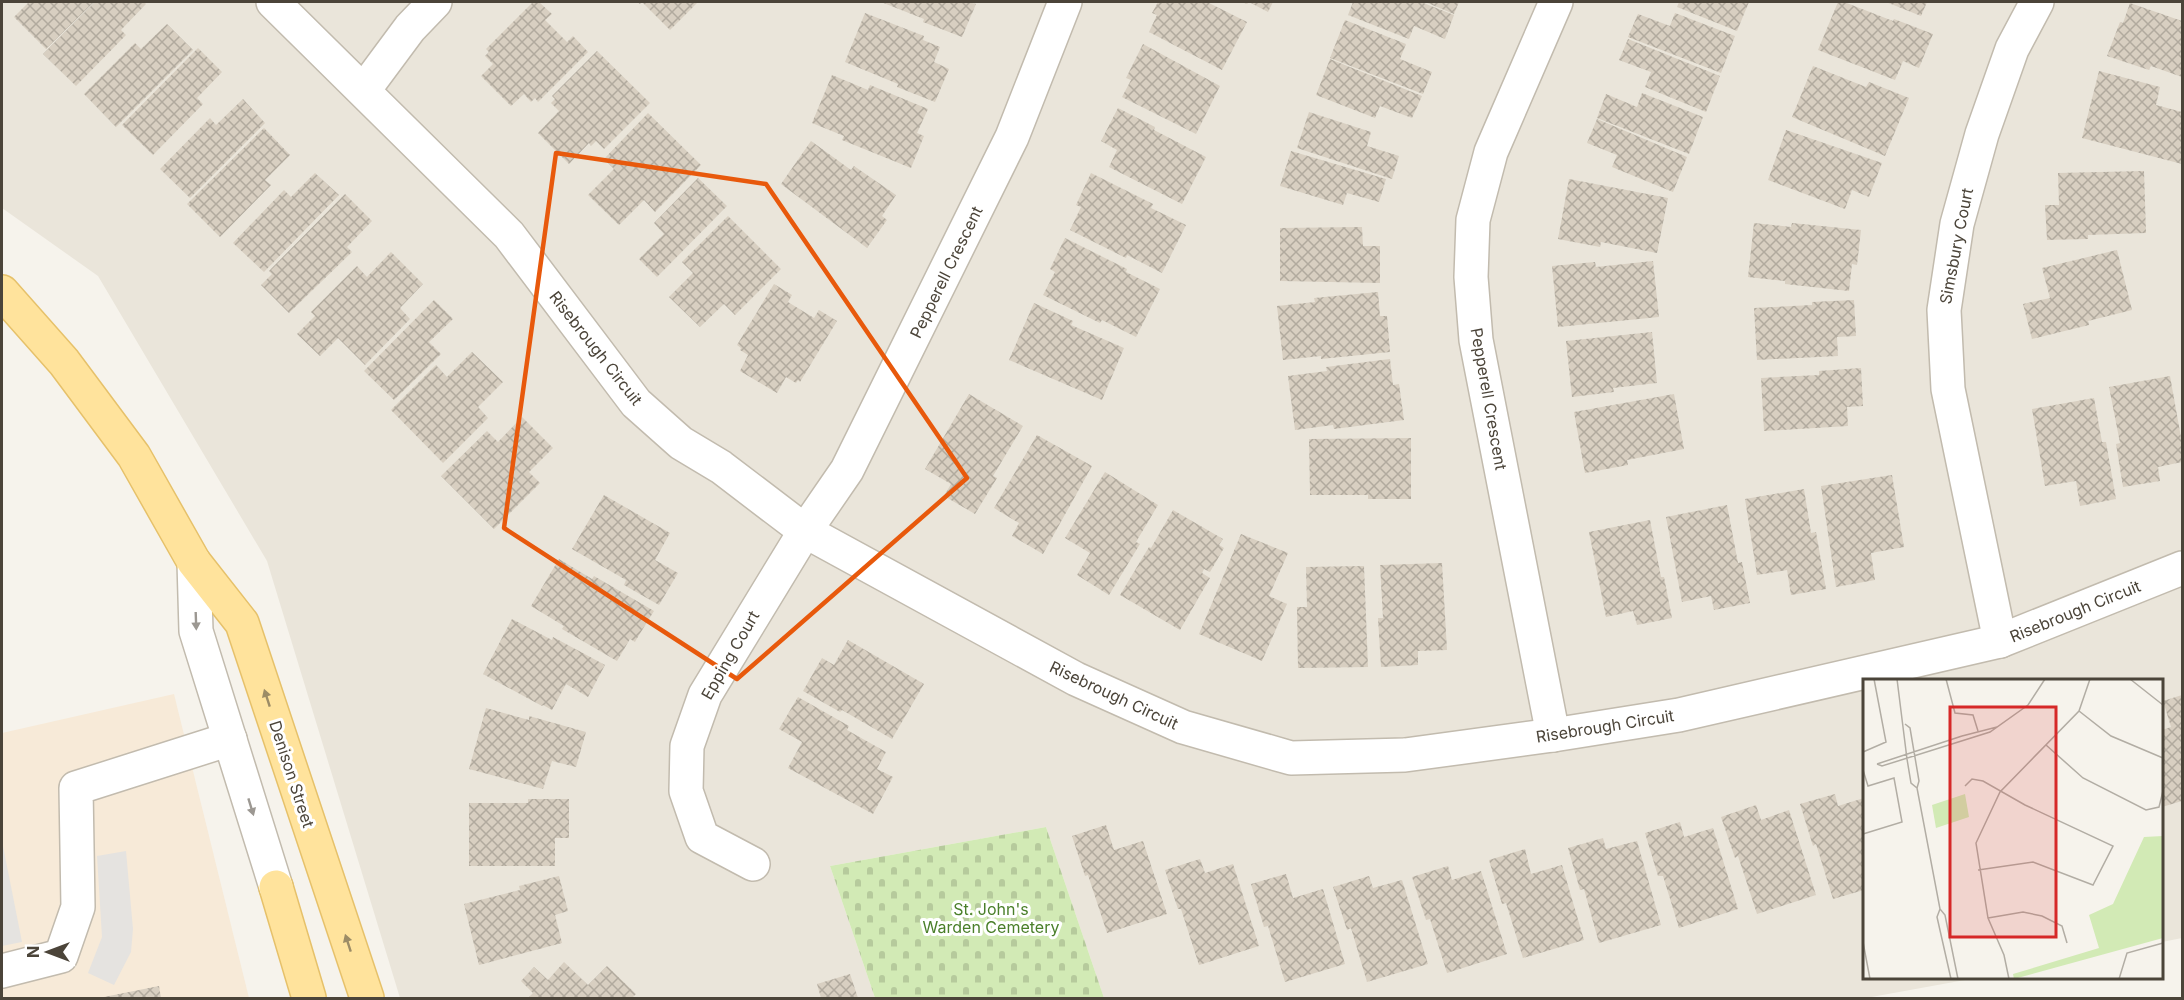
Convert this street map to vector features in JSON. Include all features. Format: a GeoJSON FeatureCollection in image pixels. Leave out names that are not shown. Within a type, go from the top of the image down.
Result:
{"type":"FeatureCollection","features":[{"type":"Feature","properties":{"kind":"main road","name":"Denison Street"},"geometry":{"type":"LineString","coordinates":[[2,292],[64,362],[134,456],[194,562],[242,623],[367,999]]}},
{"type":"Feature","properties":{"kind":"main road","name":"Denison Street"},"geometry":{"type":"LineString","coordinates":[[276,887],[309,999]]}},
{"type":"Feature","properties":{"kind":"street","name":"Risebrough Circuit"},"geometry":{"type":"LineString","coordinates":[[273,2],[509,235],[636,403],[681,443],[721,467],[805,531],[1076,679],[1183,727],[1291,758],[1405,754],[1553,735],[1679,715],[2000,641],[2182,568]]}},
{"type":"Feature","properties":{"kind":"street"},"geometry":{"type":"LineString","coordinates":[[364,90],[410,28],[435,2]]}},
{"type":"Feature","properties":{"kind":"street","name":"Pepperell Crescent"},"geometry":{"type":"LineString","coordinates":[[805,531],[847,470],[935,295],[1012,137],[1065,2]]}},
{"type":"Feature","properties":{"kind":"street","name":"Pepperell Crescent"},"geometry":{"type":"LineString","coordinates":[[1553,735],[1476,340],[1471,277],[1473,220],[1491,152],[1556,2]]}},
{"type":"Feature","properties":{"kind":"street","name":"Simsbury Court"},"geometry":{"type":"LineString","coordinates":[[2000,641],[1948,389],[1944,310],[1957,224],[1982,134],[2012,49],[2037,2]]}},
{"type":"Feature","properties":{"kind":"street","name":"Epping Court"},"geometry":{"type":"LineString","coordinates":[[753,864],[702,837],[686,791],[687,746],[705,695],[805,531]]}},
{"type":"Feature","properties":{"kind":"street","name":"Denison Street"},"geometry":{"type":"LineString","coordinates":[[194,562],[196,631],[276,887]]}},
{"type":"Feature","properties":{"kind":"street"},"geometry":{"type":"LineString","coordinates":[[2,971],[61,956],[78,907],[76,788],[230,739]]}},
{"type":"Feature","properties":{"kind":"highlighted area"},"geometry":{"type":"Polygon","coordinates":[[[556,153],[766,184],[967,478],[737,679],[504,528],[556,153]]]}},
{"type":"Feature","properties":{"kind":"shaded area"},"geometry":{"type":"Polygon","coordinates":[[[2,2],[2182,2],[2182,938],[2163,942],[2163,679],[1863,679],[1863,979],[1970,979],[1866,998],[1104,998],[1046,827],[830,866],[875,998],[400,998],[267,561],[98,276],[2,208],[2,2]]]}},
{"type":"Feature","properties":{"kind":"shaded area"},"geometry":{"type":"Polygon","coordinates":[[[174,694],[249,998],[2,998],[2,733],[174,694]]]}},
{"type":"Feature","properties":{"kind":"shaded area"},"geometry":{"type":"Polygon","coordinates":[[[2,841],[22,942],[2,946],[2,841]]]}},
{"type":"Feature","properties":{"kind":"shaded area"},"geometry":{"type":"Polygon","coordinates":[[[126,851],[133,929],[131,952],[114,985],[88,973],[102,937],[97,856],[126,851]]]}},
{"type":"Feature","properties":{"kind":"green space","name":"St. John's Warden Cemetery"},"geometry":{"type":"Polygon","coordinates":[[[1046,827],[1104,998],[875,998],[830,866],[1046,827]]]}},
{"type":"Feature","properties":{"kind":"building"},"geometry":{"type":"Polygon","coordinates":[[[29,2],[94,2],[46,49],[14,17],[29,2]]]}},
{"type":"Feature","properties":{"kind":"building"},"geometry":{"type":"Polygon","coordinates":[[[95,2],[144,2],[146,4],[121,30],[126,35],[76,86],[43,54],[95,2]]]}},
{"type":"Feature","properties":{"kind":"building"},"geometry":{"type":"Polygon","coordinates":[[[533,2],[539,2],[552,14],[545,20],[567,42],[573,36],[588,52],[538,102],[535,98],[531,102],[524,94],[511,106],[481,76],[493,64],[485,56],[489,52],[486,49],[533,2]]]}},
{"type":"Feature","properties":{"kind":"building"},"geometry":{"type":"Polygon","coordinates":[[[642,2],[698,2],[670,30],[642,2]]]}},
{"type":"Feature","properties":{"kind":"building"},"geometry":{"type":"Polygon","coordinates":[[[881,2],[968,2],[976,4],[962,37],[881,2]]]}},
{"type":"Feature","properties":{"kind":"building"},"geometry":{"type":"Polygon","coordinates":[[[1158,2],[1207,2],[1247,22],[1222,70],[1149,32],[1157,15],[1152,13],[1158,2]]]}},
{"type":"Feature","properties":{"kind":"building"},"geometry":{"type":"Polygon","coordinates":[[[1249,2],[1273,2],[1268,12],[1249,2]]]}},
{"type":"Feature","properties":{"kind":"building"},"geometry":{"type":"Polygon","coordinates":[[[1353,2],[1421,2],[1454,15],[1445,39],[1414,26],[1409,39],[1348,15],[1353,2]]]}},
{"type":"Feature","properties":{"kind":"building"},"geometry":{"type":"Polygon","coordinates":[[[1425,2],[1459,2],[1454,14],[1425,2]]]}},
{"type":"Feature","properties":{"kind":"building"},"geometry":{"type":"Polygon","coordinates":[[[1679,2],[1749,2],[1737,31],[1677,7],[1679,2]]]}},
{"type":"Feature","properties":{"kind":"building"},"geometry":{"type":"Polygon","coordinates":[[[1838,2],[1844,2],[1933,34],[1919,68],[1903,61],[1895,80],[1818,50],[1838,2]]]}},
{"type":"Feature","properties":{"kind":"building"},"geometry":{"type":"Polygon","coordinates":[[[1886,2],[1927,2],[1921,16],[1886,2]]]}},
{"type":"Feature","properties":{"kind":"building"},"geometry":{"type":"Polygon","coordinates":[[[2130,3],[2182,21],[2182,77],[2151,66],[2149,70],[2107,56],[2130,3]]]}},
{"type":"Feature","properties":{"kind":"building"},"geometry":{"type":"Polygon","coordinates":[[[865,13],[924,36],[923,40],[940,47],[934,62],[949,69],[935,102],[845,62],[865,13]]]}},
{"type":"Feature","properties":{"kind":"building"},"geometry":{"type":"Polygon","coordinates":[[[1675,13],[1735,36],[1721,73],[1628,37],[1638,14],[1670,26],[1675,13]]]}},
{"type":"Feature","properties":{"kind":"building"},"geometry":{"type":"Polygon","coordinates":[[[1345,20],[1406,44],[1400,59],[1432,72],[1423,94],[1330,58],[1345,20]]]}},
{"type":"Feature","properties":{"kind":"building"},"geometry":{"type":"Polygon","coordinates":[[[167,24],[193,50],[116,127],[84,94],[135,43],[141,49],[167,24]]]}},
{"type":"Feature","properties":{"kind":"building"},"geometry":{"type":"Polygon","coordinates":[[[1628,39],[1720,76],[1706,112],[1645,87],[1651,72],[1619,60],[1628,39]]]}},
{"type":"Feature","properties":{"kind":"building"},"geometry":{"type":"Polygon","coordinates":[[[1143,44],[1220,86],[1196,134],[1122,97],[1131,80],[1126,78],[1143,44]]]}},
{"type":"Feature","properties":{"kind":"building"},"geometry":{"type":"Polygon","coordinates":[[[198,48],[222,72],[197,98],[203,104],[153,155],[122,125],[198,48]]]}},
{"type":"Feature","properties":{"kind":"building"},"geometry":{"type":"Polygon","coordinates":[[[597,51],[650,103],[604,149],[596,141],[591,146],[589,143],[569,164],[538,133],[559,111],[551,103],[555,99],[552,96],[597,51]]]}},
{"type":"Feature","properties":{"kind":"building"},"geometry":{"type":"Polygon","coordinates":[[[1330,59],[1422,96],[1412,118],[1380,106],[1375,118],[1316,95],[1330,59]]]}},
{"type":"Feature","properties":{"kind":"building"},"geometry":{"type":"Polygon","coordinates":[[[1813,66],[1866,87],[1869,82],[1909,98],[1885,156],[1792,117],[1813,66]]]}},
{"type":"Feature","properties":{"kind":"building"},"geometry":{"type":"Polygon","coordinates":[[[2099,71],[2160,87],[2156,105],[2182,112],[2182,164],[2082,138],[2099,71]]]}},
{"type":"Feature","properties":{"kind":"building"},"geometry":{"type":"Polygon","coordinates":[[[832,75],[868,90],[870,85],[928,109],[917,133],[924,136],[911,168],[842,140],[844,136],[812,123],[832,75]]]}},
{"type":"Feature","properties":{"kind":"building"},"geometry":{"type":"Polygon","coordinates":[[[1642,93],[1703,117],[1689,154],[1597,118],[1606,94],[1637,107],[1642,93]]]}},
{"type":"Feature","properties":{"kind":"building"},"geometry":{"type":"Polygon","coordinates":[[[243,99],[265,123],[190,198],[160,169],[210,118],[216,125],[243,99]]]}},
{"type":"Feature","properties":{"kind":"building"},"geometry":{"type":"Polygon","coordinates":[[[1118,108],[1206,157],[1182,204],[1109,167],[1117,150],[1101,141],[1118,108]]]}},
{"type":"Feature","properties":{"kind":"building"},"geometry":{"type":"Polygon","coordinates":[[[1309,112],[1371,132],[1367,146],[1399,156],[1392,179],[1297,148],[1309,112]]]}},
{"type":"Feature","properties":{"kind":"building"},"geometry":{"type":"Polygon","coordinates":[[[648,113],[701,165],[655,212],[644,200],[619,225],[588,195],[614,169],[604,159],[648,113]]]}},
{"type":"Feature","properties":{"kind":"building"},"geometry":{"type":"Polygon","coordinates":[[[1597,119],[1687,157],[1673,192],[1612,167],[1617,155],[1587,143],[1597,119]]]}},
{"type":"Feature","properties":{"kind":"building"},"geometry":{"type":"Polygon","coordinates":[[[264,128],[290,155],[265,180],[271,185],[220,237],[187,204],[264,128]]]}},
{"type":"Feature","properties":{"kind":"building"},"geometry":{"type":"Polygon","coordinates":[[[1786,130],[1882,163],[1869,197],[1852,190],[1845,209],[1768,180],[1786,130]]]}},
{"type":"Feature","properties":{"kind":"building"},"geometry":{"type":"Polygon","coordinates":[[[811,141],[851,170],[854,166],[896,195],[882,216],[887,220],[867,248],[781,184],[811,141]]]}},
{"type":"Feature","properties":{"kind":"building"},"geometry":{"type":"Polygon","coordinates":[[[1291,151],[1386,179],[1379,202],[1347,193],[1343,205],[1280,186],[1291,151]]]}},
{"type":"Feature","properties":{"kind":"building"},"geometry":{"type":"Polygon","coordinates":[[[2144,171],[2146,233],[2088,235],[2088,239],[2047,240],[2045,205],[2059,205],[2058,173],[2144,171]]]}},
{"type":"Feature","properties":{"kind":"building"},"geometry":{"type":"Polygon","coordinates":[[[315,173],[339,195],[264,272],[233,243],[284,190],[291,197],[315,173]]]}},
{"type":"Feature","properties":{"kind":"building"},"geometry":{"type":"Polygon","coordinates":[[[1091,173],[1153,204],[1151,208],[1186,225],[1162,273],[1070,230],[1081,207],[1076,205],[1091,173]]]}},
{"type":"Feature","properties":{"kind":"building"},"geometry":{"type":"Polygon","coordinates":[[[698,178],[727,206],[657,277],[639,259],[664,234],[654,223],[698,178]]]}},
{"type":"Feature","properties":{"kind":"building"},"geometry":{"type":"Polygon","coordinates":[[[1569,179],[1668,198],[1657,253],[1601,242],[1600,247],[1558,239],[1569,179]]]}},
{"type":"Feature","properties":{"kind":"building"},"geometry":{"type":"Polygon","coordinates":[[[345,194],[372,221],[347,247],[352,252],[289,313],[261,285],[272,274],[269,271],[345,194]]]}},
{"type":"Feature","properties":{"kind":"building"},"geometry":{"type":"Polygon","coordinates":[[[728,216],[781,269],[735,315],[724,304],[700,327],[669,297],[693,273],[682,262],[728,216]]]}},
{"type":"Feature","properties":{"kind":"building"},"geometry":{"type":"Polygon","coordinates":[[[1754,223],[1791,227],[1792,223],[1861,230],[1857,265],[1852,264],[1849,291],[1785,284],[1785,281],[1748,277],[1754,223]]]}},
{"type":"Feature","properties":{"kind":"building"},"geometry":{"type":"Polygon","coordinates":[[[1362,227],[1363,246],[1380,246],[1380,283],[1280,281],[1280,228],[1362,227]]]}},
{"type":"Feature","properties":{"kind":"building"},"geometry":{"type":"Polygon","coordinates":[[[1065,238],[1127,269],[1126,272],[1160,289],[1136,337],[1102,320],[1100,323],[1043,295],[1055,272],[1050,269],[1065,238]]]}},
{"type":"Feature","properties":{"kind":"building"},"geometry":{"type":"Polygon","coordinates":[[[2117,250],[2132,310],[2088,321],[2089,325],[2032,339],[2023,304],[2050,298],[2042,268],[2117,250]]]}},
{"type":"Feature","properties":{"kind":"building"},"geometry":{"type":"Polygon","coordinates":[[[391,252],[423,284],[400,308],[410,319],[365,365],[338,338],[320,356],[297,334],[315,316],[311,312],[357,266],[367,277],[391,252]]]}},
{"type":"Feature","properties":{"kind":"building"},"geometry":{"type":"Polygon","coordinates":[[[1653,261],[1659,317],[1558,327],[1552,266],[1595,262],[1596,267],[1653,261]]]}},
{"type":"Feature","properties":{"kind":"building"},"geometry":{"type":"Polygon","coordinates":[[[774,284],[792,295],[788,302],[814,318],[819,310],[837,321],[800,382],[798,380],[796,383],[786,377],[777,393],[740,371],[748,355],[737,345],[774,284]]]}},
{"type":"Feature","properties":{"kind":"building"},"geometry":{"type":"Polygon","coordinates":[[[1378,292],[1380,316],[1387,316],[1390,352],[1321,359],[1321,356],[1283,360],[1277,306],[1315,302],[1314,298],[1378,292]]]}},
{"type":"Feature","properties":{"kind":"building"},"geometry":{"type":"Polygon","coordinates":[[[434,300],[453,319],[429,342],[441,354],[394,400],[364,371],[434,300]]]}},
{"type":"Feature","properties":{"kind":"building"},"geometry":{"type":"Polygon","coordinates":[[[1854,300],[1856,336],[1837,337],[1838,356],[1757,360],[1754,308],[1854,300]]]}},
{"type":"Feature","properties":{"kind":"building"},"geometry":{"type":"Polygon","coordinates":[[[1034,303],[1073,321],[1071,325],[1124,348],[1102,400],[1009,360],[1034,303]]]}},
{"type":"Feature","properties":{"kind":"building"},"geometry":{"type":"Polygon","coordinates":[[[1652,332],[1657,383],[1613,388],[1614,392],[1572,397],[1566,341],[1652,332]]]}},
{"type":"Feature","properties":{"kind":"building"},"geometry":{"type":"Polygon","coordinates":[[[472,352],[503,382],[478,407],[488,418],[443,463],[391,410],[436,365],[447,377],[472,352]]]}},
{"type":"Feature","properties":{"kind":"building"},"geometry":{"type":"Polygon","coordinates":[[[1390,359],[1393,385],[1399,384],[1404,420],[1334,429],[1333,425],[1295,430],[1288,376],[1327,371],[1326,367],[1390,359]]]}},
{"type":"Feature","properties":{"kind":"building"},"geometry":{"type":"Polygon","coordinates":[[[1861,368],[1863,406],[1847,407],[1848,426],[1764,431],[1761,378],[1819,375],[1819,371],[1861,368]]]}},
{"type":"Feature","properties":{"kind":"building"},"geometry":{"type":"Polygon","coordinates":[[[2170,376],[2182,443],[2182,462],[2158,467],[2160,481],[2123,487],[2116,444],[2120,443],[2109,387],[2170,376]]]}},
{"type":"Feature","properties":{"kind":"building"},"geometry":{"type":"Polygon","coordinates":[[[969,394],[1023,426],[993,476],[997,478],[975,514],[944,496],[951,484],[925,469],[969,394]]]}},
{"type":"Feature","properties":{"kind":"building"},"geometry":{"type":"Polygon","coordinates":[[[1674,394],[1684,449],[1627,460],[1628,465],[1585,473],[1574,412],[1674,394]]]}},
{"type":"Feature","properties":{"kind":"building"},"geometry":{"type":"Polygon","coordinates":[[[2094,398],[2102,442],[2106,442],[2116,499],[2080,506],[2076,481],[2045,486],[2032,409],[2094,398]]]}},
{"type":"Feature","properties":{"kind":"building"},"geometry":{"type":"Polygon","coordinates":[[[522,417],[553,448],[529,472],[540,483],[494,529],[441,476],[487,431],[498,442],[522,417]]]}},
{"type":"Feature","properties":{"kind":"building"},"geometry":{"type":"Polygon","coordinates":[[[1037,435],[1092,466],[1043,554],[1012,536],[1019,523],[994,508],[1037,435]]]}},
{"type":"Feature","properties":{"kind":"building"},"geometry":{"type":"Polygon","coordinates":[[[1411,438],[1411,499],[1368,499],[1368,495],[1310,495],[1309,439],[1411,438]]]}},
{"type":"Feature","properties":{"kind":"building"},"geometry":{"type":"Polygon","coordinates":[[[1105,472],[1158,505],[1136,542],[1140,544],[1109,595],[1077,575],[1090,553],[1065,538],[1105,472]]]}},
{"type":"Feature","properties":{"kind":"building"},"geometry":{"type":"Polygon","coordinates":[[[1892,475],[1904,547],[1871,553],[1875,580],[1836,587],[1821,486],[1892,475]]]}},
{"type":"Feature","properties":{"kind":"building"},"geometry":{"type":"Polygon","coordinates":[[[1804,489],[1811,533],[1816,532],[1826,589],[1791,595],[1787,570],[1757,575],[1745,499],[1804,489]]]}},
{"type":"Feature","properties":{"kind":"building"},"geometry":{"type":"Polygon","coordinates":[[[604,495],[670,533],[655,560],[678,573],[659,605],[624,585],[626,580],[572,549],[604,495]]]}},
{"type":"Feature","properties":{"kind":"building"},"geometry":{"type":"Polygon","coordinates":[[[1727,505],[1738,563],[1742,562],[1750,603],[1714,610],[1711,596],[1682,602],[1666,517],[1727,505]]]}},
{"type":"Feature","properties":{"kind":"building"},"geometry":{"type":"Polygon","coordinates":[[[1173,510],[1223,539],[1219,545],[1224,548],[1210,572],[1204,569],[1202,573],[1210,578],[1180,630],[1120,595],[1173,510]]]}},
{"type":"Feature","properties":{"kind":"building"},"geometry":{"type":"Polygon","coordinates":[[[1650,520],[1672,618],[1637,625],[1633,611],[1606,617],[1589,532],[1650,520]]]}},
{"type":"Feature","properties":{"kind":"building"},"geometry":{"type":"Polygon","coordinates":[[[1241,534],[1288,553],[1269,596],[1287,604],[1262,661],[1199,634],[1241,534]]]}},
{"type":"Feature","properties":{"kind":"building"},"geometry":{"type":"Polygon","coordinates":[[[559,559],[592,579],[594,576],[654,611],[635,642],[630,639],[617,661],[562,629],[564,626],[531,606],[559,559]]]}},
{"type":"Feature","properties":{"kind":"building"},"geometry":{"type":"Polygon","coordinates":[[[1442,563],[1447,650],[1418,651],[1418,665],[1381,667],[1378,618],[1383,618],[1380,565],[1442,563]]]}},
{"type":"Feature","properties":{"kind":"building"},"geometry":{"type":"Polygon","coordinates":[[[1364,566],[1368,667],[1298,668],[1297,607],[1307,607],[1306,567],[1364,566]]]}},
{"type":"Feature","properties":{"kind":"building"},"geometry":{"type":"Polygon","coordinates":[[[512,619],[552,640],[553,637],[605,665],[588,697],[566,684],[552,710],[483,674],[512,619]]]}},
{"type":"Feature","properties":{"kind":"building"},"geometry":{"type":"Polygon","coordinates":[[[848,640],[924,684],[892,739],[803,691],[822,658],[834,665],[848,640]]]}},
{"type":"Feature","properties":{"kind":"building"},"geometry":{"type":"Polygon","coordinates":[[[2182,695],[2182,801],[2163,807],[2163,730],[2171,727],[2163,701],[2182,695]]]}},
{"type":"Feature","properties":{"kind":"building"},"geometry":{"type":"Polygon","coordinates":[[[798,697],[849,726],[847,730],[886,752],[877,769],[893,777],[873,814],[788,768],[802,742],[779,729],[798,697]]]}},
{"type":"Feature","properties":{"kind":"building"},"geometry":{"type":"Polygon","coordinates":[[[486,708],[529,720],[529,716],[586,732],[576,767],[552,761],[543,789],[469,769],[486,708]]]}},
{"type":"Feature","properties":{"kind":"building"},"geometry":{"type":"Polygon","coordinates":[[[1835,794],[1838,806],[1863,798],[1863,890],[1833,899],[1816,844],[1813,846],[1800,804],[1835,794]]]}},
{"type":"Feature","properties":{"kind":"building"},"geometry":{"type":"Polygon","coordinates":[[[528,799],[569,799],[569,838],[555,838],[555,866],[469,866],[469,803],[528,803],[528,799]]]}},
{"type":"Feature","properties":{"kind":"building"},"geometry":{"type":"Polygon","coordinates":[[[1756,805],[1761,820],[1789,810],[1816,895],[1757,914],[1738,856],[1735,858],[1721,817],[1756,805]]]}},
{"type":"Feature","properties":{"kind":"building"},"geometry":{"type":"Polygon","coordinates":[[[1680,822],[1684,837],[1713,828],[1738,909],[1679,928],[1663,876],[1658,876],[1645,833],[1680,822]]]}},
{"type":"Feature","properties":{"kind":"building"},"geometry":{"type":"Polygon","coordinates":[[[1106,825],[1114,850],[1143,841],[1167,914],[1107,933],[1088,875],[1085,876],[1072,836],[1106,825]]]}},
{"type":"Feature","properties":{"kind":"building"},"geometry":{"type":"Polygon","coordinates":[[[1603,838],[1606,849],[1637,841],[1661,925],[1599,943],[1584,889],[1580,890],[1568,848],[1603,838]]]}},
{"type":"Feature","properties":{"kind":"building"},"geometry":{"type":"Polygon","coordinates":[[[1525,849],[1531,874],[1562,865],[1584,940],[1523,958],[1506,903],[1502,904],[1489,860],[1525,849]]]}},
{"type":"Feature","properties":{"kind":"building"},"geometry":{"type":"Polygon","coordinates":[[[1200,859],[1205,873],[1233,864],[1259,946],[1199,965],[1181,909],[1178,909],[1165,870],[1200,859]]]}},
{"type":"Feature","properties":{"kind":"building"},"geometry":{"type":"Polygon","coordinates":[[[1448,866],[1452,880],[1481,871],[1507,954],[1447,973],[1430,919],[1426,920],[1412,877],[1448,866]]]}},
{"type":"Feature","properties":{"kind":"building"},"geometry":{"type":"Polygon","coordinates":[[[1286,874],[1293,898],[1323,889],[1345,964],[1285,982],[1268,926],[1264,927],[1251,884],[1286,874]]]}},
{"type":"Feature","properties":{"kind":"building"},"geometry":{"type":"Polygon","coordinates":[[[559,876],[568,911],[555,915],[562,943],[479,965],[464,904],[520,890],[519,886],[559,876]]]}},
{"type":"Feature","properties":{"kind":"building"},"geometry":{"type":"Polygon","coordinates":[[[1369,876],[1373,888],[1402,880],[1428,964],[1367,982],[1351,928],[1347,930],[1333,887],[1369,876]]]}},
{"type":"Feature","properties":{"kind":"building"},"geometry":{"type":"Polygon","coordinates":[[[564,962],[588,985],[607,966],[636,994],[632,998],[528,998],[533,993],[521,981],[534,967],[548,980],[564,962]]]}},
{"type":"Feature","properties":{"kind":"building"},"geometry":{"type":"Polygon","coordinates":[[[850,974],[858,998],[821,998],[817,984],[850,974]]]}},
{"type":"Feature","properties":{"kind":"building"},"geometry":{"type":"Polygon","coordinates":[[[159,986],[161,998],[104,998],[104,997],[159,986]]]}}]}
